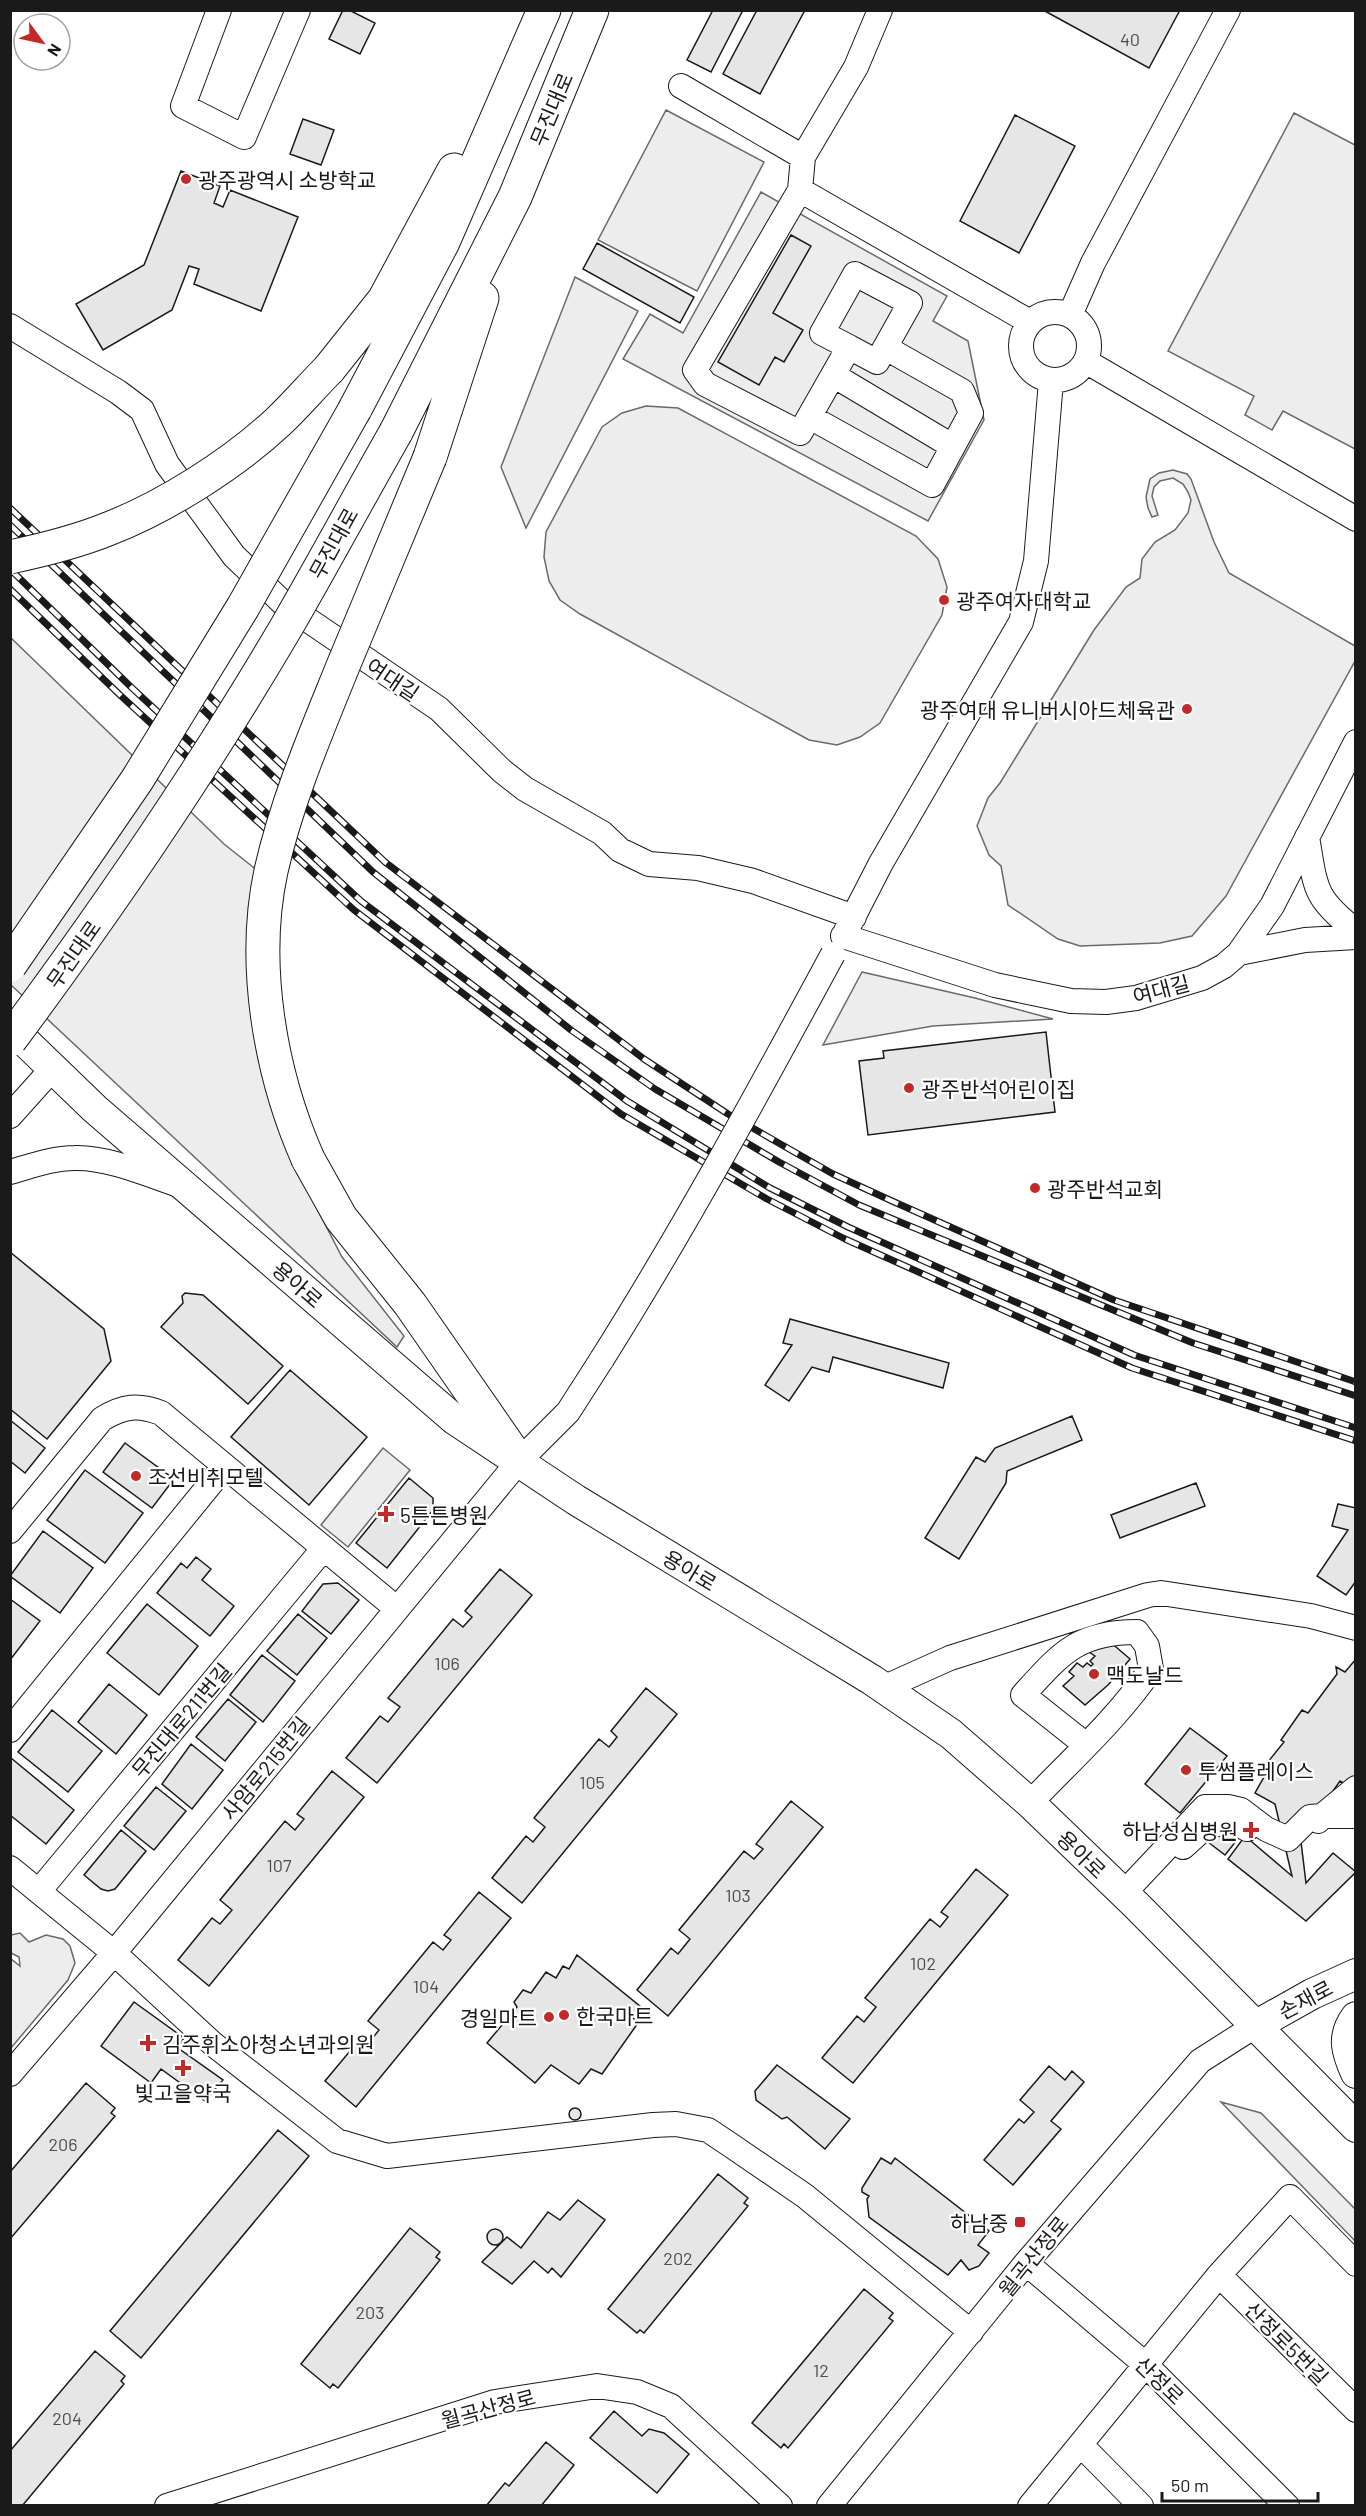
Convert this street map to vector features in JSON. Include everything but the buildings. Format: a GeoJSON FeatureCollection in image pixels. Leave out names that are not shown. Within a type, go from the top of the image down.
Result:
{"type":"FeatureCollection","features":[{"type":"Feature","properties":{"kind":"highway","name":"무진대로"},"geometry":{"type":"LineString","coordinates":[[10,1040],[74,954],[227,722],[286,627],[396,432],[515,197],[592,10]]}},
{"type":"Feature","properties":{"kind":"highway","name":"무진대로"},"geometry":{"type":"LineString","coordinates":[[10,965],[137,780],[243,607],[355,409],[443,242],[539,22]]}},
{"type":"Feature","properties":{"kind":"highway"},"geometry":{"type":"LineString","coordinates":[[10,557],[61,545],[110,529],[219,468],[277,423],[329,369],[384,300],[438,198],[539,22]]}},
{"type":"Feature","properties":{"kind":"highway"},"geometry":{"type":"LineString","coordinates":[[515,197],[430,457],[300,773],[271,873],[264,958],[267,1009],[274,1064],[289,1117],[308,1159],[341,1218],[410,1304],[519,1461]]}},
{"type":"Feature","properties":{"kind":"main road","name":"용아로"},"geometry":{"type":"LineString","coordinates":[[10,1027],[95,1110],[454,1419],[576,1500],[884,1688],[951,1734],[1030,1803],[1129,1899],[1356,2127]]}},
{"type":"Feature","properties":{"kind":"main road","name":"손재로"},"geometry":{"type":"LineString","coordinates":[[1255,2026],[1312,1994],[1356,1974]]}},
{"type":"Feature","properties":{"kind":"main road"},"geometry":{"type":"LineString","coordinates":[[1356,2018],[1349,2026],[1345,2049],[1356,2073]]}},
{"type":"Feature","properties":{"kind":"street"},"geometry":{"type":"LineString","coordinates":[[219,10],[183,106],[244,137],[298,10]]}},
{"type":"Feature","properties":{"kind":"street"},"geometry":{"type":"LineString","coordinates":[[849,347],[800,433],[705,384],[695,370],[800,190],[802,157],[856,67],[880,10]]}},
{"type":"Feature","properties":{"kind":"street"},"geometry":{"type":"LineString","coordinates":[[1070,315],[1093,263],[1228,10]]}},
{"type":"Feature","properties":{"kind":"street"},"geometry":{"type":"LineString","coordinates":[[681,86],[802,157]]}},
{"type":"Feature","properties":{"kind":"street"},"geometry":{"type":"LineString","coordinates":[[800,190],[1030,322]]}},
{"type":"Feature","properties":{"kind":"street"},"geometry":{"type":"LineString","coordinates":[[855,274],[910,303],[877,362],[849,347],[822,333],[855,274]]}},
{"type":"Feature","properties":{"kind":"street"},"geometry":{"type":"LineString","coordinates":[[1049,312],[1070,315],[1086,330],[1090,351],[1087,362],[1072,377],[1050,381],[1040,378],[1025,363],[1021,342],[1030,322],[1049,312]]}},
{"type":"Feature","properties":{"kind":"street","name":"여대길"},"geometry":{"type":"LineString","coordinates":[[10,326],[118,392],[142,410],[167,464],[234,556],[283,603],[439,709],[502,771],[525,789],[602,833],[621,850],[649,864],[698,868],[753,881],[843,936],[995,985],[1071,1001],[1106,1002],[1172,988],[1202,978],[1224,966],[1239,953],[1272,906],[1356,742]]}},
{"type":"Feature","properties":{"kind":"street"},"geometry":{"type":"LineString","coordinates":[[810,417],[932,485],[971,413],[962,391],[886,348]]}},
{"type":"Feature","properties":{"kind":"street"},"geometry":{"type":"LineString","coordinates":[[1087,362],[1356,519]]}},
{"type":"Feature","properties":{"kind":"street"},"geometry":{"type":"LineString","coordinates":[[833,375],[952,446]]}},
{"type":"Feature","properties":{"kind":"street","name":"사암로215번길"},"geometry":{"type":"LineString","coordinates":[[10,2074],[114,1953],[519,1461],[568,1412],[663,1263],[720,1164],[881,863],[1021,622],[1036,561],[1050,381]]}},
{"type":"Feature","properties":{"kind":"street"},"geometry":{"type":"LineString","coordinates":[[1307,837],[1319,896],[1327,908],[1356,931]]}},
{"type":"Feature","properties":{"kind":"street"},"geometry":{"type":"LineString","coordinates":[[1239,953],[1305,940],[1356,937]]}},
{"type":"Feature","properties":{"kind":"street"},"geometry":{"type":"LineString","coordinates":[[10,1116],[53,1068]]}},
{"type":"Feature","properties":{"kind":"street"},"geometry":{"type":"LineString","coordinates":[[10,1172],[39,1163],[76,1158],[118,1166],[187,1188]]}},
{"type":"Feature","properties":{"kind":"street"},"geometry":{"type":"LineString","coordinates":[[10,1531],[102,1419],[116,1410],[131,1406],[146,1407],[161,1413],[396,1608]]}},
{"type":"Feature","properties":{"kind":"street"},"geometry":{"type":"LineString","coordinates":[[10,1730],[225,1466]]}},
{"type":"Feature","properties":{"kind":"street","name":"무진대로211번길"},"geometry":{"type":"LineString","coordinates":[[39,1891],[324,1548]]}},
{"type":"Feature","properties":{"kind":"street"},"geometry":{"type":"LineString","coordinates":[[884,1688],[950,1658],[1148,1595],[1161,1593],[1311,1616],[1356,1628]]}},
{"type":"Feature","properties":{"kind":"street"},"geometry":{"type":"LineString","coordinates":[[1030,1803],[1086,1745],[1139,1687],[1151,1669],[1148,1646],[1137,1632],[1099,1634],[1071,1647],[1054,1661],[1023,1695],[1086,1745]]}},
{"type":"Feature","properties":{"kind":"street"},"geometry":{"type":"LineString","coordinates":[[1129,1899],[1204,1807],[1228,1807],[1241,1810],[1266,1829],[1288,1839],[1356,1788]]}},
{"type":"Feature","properties":{"kind":"street"},"geometry":{"type":"LineString","coordinates":[[1315,1820],[1356,1815]]}},
{"type":"Feature","properties":{"kind":"street"},"geometry":{"type":"LineString","coordinates":[[10,1868],[114,1953],[213,2044],[338,2141],[387,2156],[676,2124],[708,2130],[805,2196],[971,2332]]}},
{"type":"Feature","properties":{"kind":"street","name":"월곡산정로"},"geometry":{"type":"LineString","coordinates":[[829,2505],[1026,2263],[1200,2061],[1255,2026]]}},
{"type":"Feature","properties":{"kind":"street"},"geometry":{"type":"LineString","coordinates":[[1030,2505],[1219,2275],[1290,2197],[1356,2264]]}},
{"type":"Feature","properties":{"kind":"street","name":"산정로"},"geometry":{"type":"LineString","coordinates":[[1026,2263],[1146,2365],[1287,2505]]}},
{"type":"Feature","properties":{"kind":"street","name":"산정로5번길"},"geometry":{"type":"LineString","coordinates":[[1219,2275],[1356,2410]]}},
{"type":"Feature","properties":{"kind":"street","name":"월곡산정로"},"geometry":{"type":"LineString","coordinates":[[167,2505],[495,2402],[597,2386],[637,2392],[671,2406],[780,2505]]}},
{"type":"Feature","properties":{"kind":"street"},"geometry":{"type":"LineString","coordinates":[[1081,2445],[1141,2505]]}},
{"type":"Feature","properties":{"kind":"shaded area"},"geometry":{"type":"Polygon","coordinates":[[[666,110],[764,162],[697,291],[598,240],[666,110]]]}},
{"type":"Feature","properties":{"kind":"shaded area"},"geometry":{"type":"Polygon","coordinates":[[[1294,113],[1355,145],[1355,449],[1283,411],[1272,430],[1245,415],[1254,396],[1168,351],[1294,113]]]}},
{"type":"Feature","properties":{"kind":"shaded area"},"geometry":{"type":"Polygon","coordinates":[[[761,192],[947,296],[933,321],[968,341],[984,420],[928,521],[623,359],[650,314],[683,333],[761,192]]]}},
{"type":"Feature","properties":{"kind":"shaded area"},"geometry":{"type":"Polygon","coordinates":[[[575,277],[638,311],[526,528],[501,467],[575,277]]]}},
{"type":"Feature","properties":{"kind":"shaded area"},"geometry":{"type":"Polygon","coordinates":[[[646,406],[678,408],[916,536],[938,559],[947,587],[942,615],[880,723],[860,737],[837,745],[809,740],[580,614],[560,600],[549,581],[544,557],[546,532],[602,427],[622,413],[646,406]]]}},
{"type":"Feature","properties":{"kind":"shaded area","name":"광주여대 유니버시아드체육관"},"geometry":{"type":"Polygon","coordinates":[[[1173,470],[1187,474],[1191,479],[1214,542],[1229,573],[1355,646],[1355,661],[1226,896],[1192,936],[1160,943],[1080,946],[1058,939],[1008,905],[1001,866],[989,855],[977,826],[988,798],[1000,783],[1094,630],[1126,587],[1140,578],[1142,559],[1155,542],[1175,530],[1188,513],[1191,500],[1188,492],[1183,484],[1173,478],[1160,481],[1154,487],[1152,496],[1158,515],[1152,517],[1148,508],[1146,497],[1150,479],[1159,473],[1173,470]]]}},
{"type":"Feature","properties":{"kind":"shaded area"},"geometry":{"type":"Polygon","coordinates":[[[10,637],[224,844],[272,882],[287,1134],[313,1201],[342,1257],[404,1336],[397,1347],[11,985],[10,637]]]}},
{"type":"Feature","properties":{"kind":"shaded area"},"geometry":{"type":"Polygon","coordinates":[[[862,972],[1053,1019],[933,1026],[823,1045],[862,972]]]}},
{"type":"Feature","properties":{"kind":"shaded area"},"geometry":{"type":"Polygon","coordinates":[[[383,1448],[410,1470],[348,1547],[321,1525],[383,1448]]]}},
{"type":"Feature","properties":{"kind":"shaded area"},"geometry":{"type":"Polygon","coordinates":[[[20,1933],[29,1942],[46,1935],[63,1939],[70,1946],[75,1963],[68,1980],[11,2048],[11,1959],[20,1966],[19,1957],[11,1953],[11,1935],[20,1933]]]}},
{"type":"Feature","properties":{"kind":"shaded area"},"geometry":{"type":"Polygon","coordinates":[[[1221,2102],[1261,2113],[1355,2209],[1355,2241],[1221,2102]]]}},
{"type":"Feature","properties":{"kind":"railway"},"geometry":{"type":"LineString","coordinates":[[10,508],[385,862],[644,1059],[728,1114],[833,1174],[1114,1300],[1356,1382]]}},
{"type":"Feature","properties":{"kind":"railway"},"geometry":{"type":"LineString","coordinates":[[10,525],[373,872],[571,1030],[655,1089],[779,1162],[859,1205],[1193,1343],[1356,1396]]}},
{"type":"Feature","properties":{"kind":"railway"},"geometry":{"type":"LineString","coordinates":[[10,569],[131,687],[361,901],[627,1101],[770,1188],[848,1227],[1134,1355],[1356,1428]]}},
{"type":"Feature","properties":{"kind":"railway"},"geometry":{"type":"LineString","coordinates":[[10,589],[120,695],[354,910],[621,1114],[767,1199],[845,1239],[1132,1368],[1356,1441]]}},
{"type":"Feature","properties":{"kind":"place","name":"광주광역시 소방학교"},"geometry":{"type":"Point","coordinates":[186,179]}},
{"type":"Feature","properties":{"kind":"place","name":"광주여자대학교"},"geometry":{"type":"Point","coordinates":[944,600]}},
{"type":"Feature","properties":{"kind":"place","name":"광주여대 유니버시아드체육관"},"geometry":{"type":"Point","coordinates":[1187,709]}},
{"type":"Feature","properties":{"kind":"place","name":"광주반석어린이집"},"geometry":{"type":"Point","coordinates":[909,1088]}},
{"type":"Feature","properties":{"kind":"place","name":"광주반석교회"},"geometry":{"type":"Point","coordinates":[1035,1188]}},
{"type":"Feature","properties":{"kind":"place","name":"조선비취모텔"},"geometry":{"type":"Point","coordinates":[136,1476]}},
{"type":"Feature","properties":{"kind":"place","name":"5튼튼병원"},"geometry":{"type":"Point","coordinates":[386,1514]}},
{"type":"Feature","properties":{"kind":"place","name":"맥도날드"},"geometry":{"type":"Point","coordinates":[1094,1674]}},
{"type":"Feature","properties":{"kind":"place","name":"투썸플레이스"},"geometry":{"type":"Point","coordinates":[1186,1770]}},
{"type":"Feature","properties":{"kind":"place","name":"하남성심병원"},"geometry":{"type":"Point","coordinates":[1251,1830]}},
{"type":"Feature","properties":{"kind":"place","name":"한국마트"},"geometry":{"type":"Point","coordinates":[564,2015]}},
{"type":"Feature","properties":{"kind":"place","name":"경일마트"},"geometry":{"type":"Point","coordinates":[549,2017]}},
{"type":"Feature","properties":{"kind":"place","name":"김주휘소아청소년과의원"},"geometry":{"type":"Point","coordinates":[148,2043]}},
{"type":"Feature","properties":{"kind":"place","name":"빛고을약국"},"geometry":{"type":"Point","coordinates":[183,2068]}},
{"type":"Feature","properties":{"kind":"place","name":"하남중"},"geometry":{"type":"Point","coordinates":[1020,2222]}}]}
